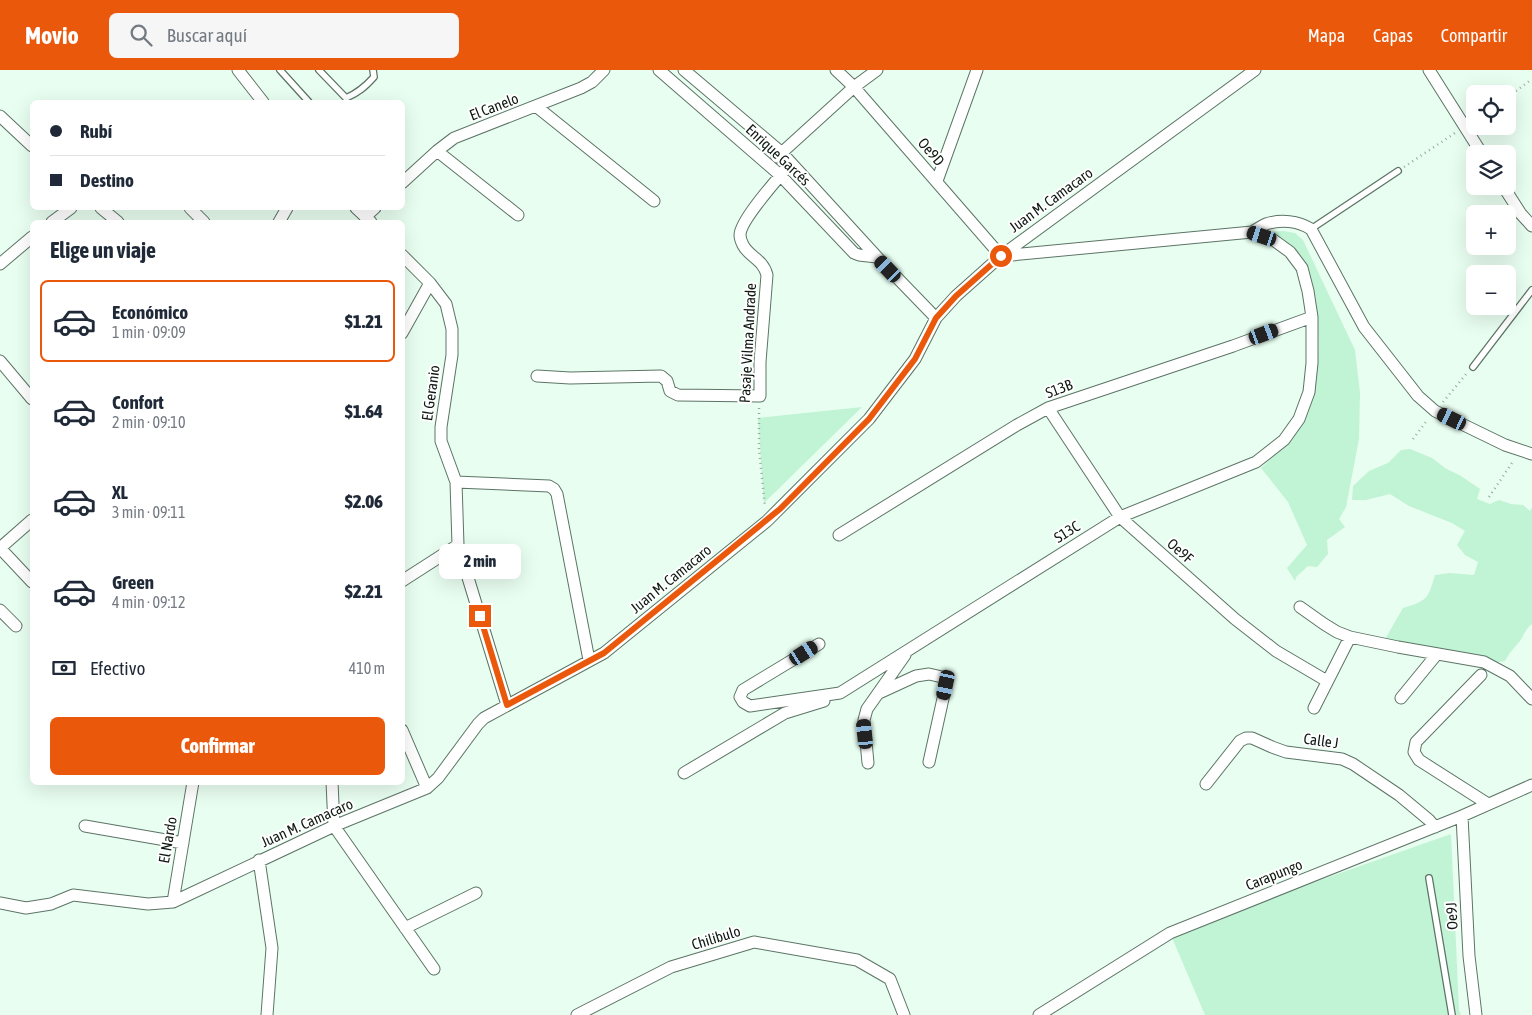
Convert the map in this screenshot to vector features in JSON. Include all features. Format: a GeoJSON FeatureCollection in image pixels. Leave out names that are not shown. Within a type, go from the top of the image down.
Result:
{"type":"FeatureCollection","features":[{"type":"Feature","properties":{"kind":"street"},"geometry":{"type":"LineString","coordinates":[[238,70],[261,100]]}},
{"type":"Feature","properties":{"kind":"street","name":"El Canelo"},"geometry":{"type":"LineString","coordinates":[[405,180],[454,138],[581,88],[592,82],[604,70]]}},
{"type":"Feature","properties":{"kind":"street","name":"Enrique Garcés"},"geometry":{"type":"LineString","coordinates":[[659,70],[780,175],[854,253],[876,257]]}},
{"type":"Feature","properties":{"kind":"street","name":"Enrique Garcés"},"geometry":{"type":"LineString","coordinates":[[684,70],[782,153],[876,257],[936,318]]}},
{"type":"Feature","properties":{"kind":"street","name":"Oe9D"},"geometry":{"type":"LineString","coordinates":[[836,70],[854,87],[1001,256]]}},
{"type":"Feature","properties":{"kind":"street"},"geometry":{"type":"LineString","coordinates":[[769,165],[854,87],[877,70]]}},
{"type":"Feature","properties":{"kind":"street"},"geometry":{"type":"LineString","coordinates":[[937,181],[977,70]]}},
{"type":"Feature","properties":{"kind":"street","name":"Juan M. Camacaro"},"geometry":{"type":"LineString","coordinates":[[0,903],[26,908],[51,904],[73,894],[148,904],[173,902],[334,826],[427,788],[438,778],[484,718],[604,653],[767,521],[869,419],[915,359],[936,318],[956,296],[1001,256],[1255,70]]}},
{"type":"Feature","properties":{"kind":"street"},"geometry":{"type":"LineString","coordinates":[[1429,70],[1477,145]]}},
{"type":"Feature","properties":{"kind":"street"},"geometry":{"type":"LineString","coordinates":[[538,106],[654,202]]}},
{"type":"Feature","properties":{"kind":"street"},"geometry":{"type":"LineString","coordinates":[[0,116],[30,144]]}},
{"type":"Feature","properties":{"kind":"street"},"geometry":{"type":"LineString","coordinates":[[437,151],[518,215]]}},
{"type":"Feature","properties":{"kind":"street","name":"Pasaje Vilma Andrade"},"geometry":{"type":"LineString","coordinates":[[760,396],[760,362],[767,275],[765,268],[744,248],[740,235],[744,222],[780,175],[792,163]]}},
{"type":"Feature","properties":{"kind":"street"},"geometry":{"type":"LineString","coordinates":[[1509,195],[1521,214],[1532,226]]}},
{"type":"Feature","properties":{"kind":"street"},"geometry":{"type":"LineString","coordinates":[[55,220],[68,210]]}},
{"type":"Feature","properties":{"kind":"street"},"geometry":{"type":"LineString","coordinates":[[103,210],[116,220]]}},
{"type":"Feature","properties":{"kind":"street"},"geometry":{"type":"LineString","coordinates":[[192,210],[202,220]]}},
{"type":"Feature","properties":{"kind":"street"},"geometry":{"type":"LineString","coordinates":[[358,210],[368,220]]}},
{"type":"Feature","properties":{"kind":"street"},"geometry":{"type":"LineString","coordinates":[[1001,256],[1252,232],[1267,224],[1291,222],[1303,224],[1311,228],[1364,327],[1418,396],[1435,411],[1505,445],[1532,454]]}},
{"type":"Feature","properties":{"kind":"street","name":"S13C"},"geometry":{"type":"LineString","coordinates":[[818,644],[743,690],[740,697],[742,702],[750,706],[840,693],[1120,517],[1256,462],[1284,440],[1299,419],[1309,392],[1312,363],[1312,317],[1308,291],[1302,268],[1290,252],[1272,239],[1252,232]]}},
{"type":"Feature","properties":{"kind":"street"},"geometry":{"type":"LineString","coordinates":[[0,264],[30,240]]}},
{"type":"Feature","properties":{"kind":"street","name":"El Geranio"},"geometry":{"type":"LineString","coordinates":[[405,258],[430,283],[446,304],[452,329],[452,356],[441,427],[441,441],[456,482],[458,545],[507,705]]}},
{"type":"Feature","properties":{"kind":"street"},"geometry":{"type":"LineString","coordinates":[[405,328],[430,283]]}},
{"type":"Feature","properties":{"kind":"street","name":"S13B"},"geometry":{"type":"LineString","coordinates":[[839,535],[1017,425],[1048,408],[1233,346],[1312,317]]}},
{"type":"Feature","properties":{"kind":"street"},"geometry":{"type":"LineString","coordinates":[[0,361],[30,397]]}},
{"type":"Feature","properties":{"kind":"street"},"geometry":{"type":"LineString","coordinates":[[537,376],[570,378],[661,376],[667,381],[670,391],[678,395],[760,396]]}},
{"type":"Feature","properties":{"kind":"street","name":"Oe9F"},"geometry":{"type":"LineString","coordinates":[[1048,408],[1120,517],[1235,619],[1276,651],[1327,681]]}},
{"type":"Feature","properties":{"kind":"street"},"geometry":{"type":"LineString","coordinates":[[456,482],[549,486],[554,489],[557,494],[589,660]]}},
{"type":"Feature","properties":{"kind":"street"},"geometry":{"type":"LineString","coordinates":[[30,522],[0,548],[30,580]]}},
{"type":"Feature","properties":{"kind":"street"},"geometry":{"type":"LineString","coordinates":[[405,579],[458,545]]}},
{"type":"Feature","properties":{"kind":"street"},"geometry":{"type":"LineString","coordinates":[[1300,607],[1337,632],[1350,637],[1484,662],[1510,676],[1532,699]]}},
{"type":"Feature","properties":{"kind":"street"},"geometry":{"type":"LineString","coordinates":[[0,610],[16,626]]}},
{"type":"Feature","properties":{"kind":"street"},"geometry":{"type":"LineString","coordinates":[[1314,708],[1350,637]]}},
{"type":"Feature","properties":{"kind":"street"},"geometry":{"type":"LineString","coordinates":[[868,763],[864,720],[867,709],[908,650]]}},
{"type":"Feature","properties":{"kind":"street"},"geometry":{"type":"LineString","coordinates":[[1401,698],[1437,654]]}},
{"type":"Feature","properties":{"kind":"street"},"geometry":{"type":"LineString","coordinates":[[879,693],[916,676],[929,674],[942,677],[946,685],[929,762]]}},
{"type":"Feature","properties":{"kind":"street"},"geometry":{"type":"LineString","coordinates":[[1481,676],[1416,742],[1414,752],[1419,760],[1488,804]]}},
{"type":"Feature","properties":{"kind":"street"},"geometry":{"type":"LineString","coordinates":[[684,773],[785,713],[824,701],[840,693]]}},
{"type":"Feature","properties":{"kind":"street"},"geometry":{"type":"LineString","coordinates":[[405,737],[427,788]]}},
{"type":"Feature","properties":{"kind":"street","name":"Calle J"},"geometry":{"type":"LineString","coordinates":[[1206,784],[1240,741],[1252,738],[1286,752],[1342,759],[1353,764],[1399,795],[1429,820],[1434,827]]}},
{"type":"Feature","properties":{"kind":"street","name":"El Nardo"},"geometry":{"type":"LineString","coordinates":[[173,902],[193,785]]}},
{"type":"Feature","properties":{"kind":"street"},"geometry":{"type":"LineString","coordinates":[[332,785],[334,826],[434,969]]}},
{"type":"Feature","properties":{"kind":"street","name":"Carapungo"},"geometry":{"type":"LineString","coordinates":[[1039,1015],[1170,933],[1462,816],[1532,785]]}},
{"type":"Feature","properties":{"kind":"street","name":"Oe9J"},"geometry":{"type":"LineString","coordinates":[[1462,816],[1469,956],[1476,1015]]}},
{"type":"Feature","properties":{"kind":"street"},"geometry":{"type":"LineString","coordinates":[[85,826],[183,843]]}},
{"type":"Feature","properties":{"kind":"street"},"geometry":{"type":"LineString","coordinates":[[259,860],[272,948],[267,1015]]}},
{"type":"Feature","properties":{"kind":"street"},"geometry":{"type":"LineString","coordinates":[[405,928],[476,892]]}},
{"type":"Feature","properties":{"kind":"street","name":"Chilibulo"},"geometry":{"type":"LineString","coordinates":[[577,1015],[671,967],[754,942],[857,960],[890,979],[904,1015]]}},
{"type":"Feature","properties":{"kind":"lane"},"geometry":{"type":"LineString","coordinates":[[280,70],[307,100]]}},
{"type":"Feature","properties":{"kind":"lane"},"geometry":{"type":"LineString","coordinates":[[319,70],[346,98]]}},
{"type":"Feature","properties":{"kind":"lane"},"geometry":{"type":"LineString","coordinates":[[343,100],[364,88],[374,77],[374,70]]}},
{"type":"Feature","properties":{"kind":"lane"},"geometry":{"type":"LineString","coordinates":[[1311,228],[1398,171]]}},
{"type":"Feature","properties":{"kind":"lane"},"geometry":{"type":"LineString","coordinates":[[1473,367],[1532,290]]}},
{"type":"Feature","properties":{"kind":"lane"},"geometry":{"type":"LineString","coordinates":[[1428,878],[1452,1015]]}},
{"type":"Feature","properties":{"kind":"path"},"geometry":{"type":"LineString","coordinates":[[1516,90],[1532,79]]}},
{"type":"Feature","properties":{"kind":"path"},"geometry":{"type":"LineString","coordinates":[[1398,171],[1465,126]]}},
{"type":"Feature","properties":{"kind":"path"},"geometry":{"type":"LineString","coordinates":[[1413,439],[1473,367]]}},
{"type":"Feature","properties":{"kind":"path","name":"Pasaje Vilma Andrade"},"geometry":{"type":"LineString","coordinates":[[760,396],[759,449],[767,521]]}},
{"type":"Feature","properties":{"kind":"path"},"geometry":{"type":"LineString","coordinates":[[1489,497],[1514,460]]}},
{"type":"Feature","properties":{"kind":"green space"},"geometry":{"type":"Polygon","coordinates":[[[1283,231],[1295,233],[1303,240],[1355,350],[1360,393],[1359,439],[1346,507],[1339,519],[1345,527],[1327,540],[1328,554],[1317,567],[1308,566],[1296,577],[1295,581],[1287,568],[1307,545],[1288,502],[1261,468],[1294,436],[1303,424],[1310,409],[1317,368],[1318,321],[1312,279],[1306,264],[1290,245],[1269,232],[1283,231]]]}},
{"type":"Feature","properties":{"kind":"green space"},"geometry":{"type":"Polygon","coordinates":[[[862,407],[764,503],[758,418],[862,407]]]}},
{"type":"Feature","properties":{"kind":"green space"},"geometry":{"type":"Polygon","coordinates":[[[1410,449],[1432,458],[1480,489],[1477,499],[1490,504],[1499,500],[1523,505],[1530,511],[1532,508],[1532,624],[1505,661],[1494,663],[1384,641],[1403,608],[1425,598],[1435,575],[1450,573],[1474,575],[1478,562],[1465,555],[1457,545],[1465,531],[1452,523],[1409,506],[1390,494],[1366,500],[1352,500],[1353,486],[1369,471],[1388,463],[1401,450],[1410,449]]]}},
{"type":"Feature","properties":{"kind":"green space"},"geometry":{"type":"Polygon","coordinates":[[[1451,834],[1459,1010],[1461,1015],[1205,1015],[1170,933],[1451,834]]]}},
{"type":"Feature","properties":{"kind":"route"},"geometry":{"type":"LineString","coordinates":[[480,616],[507,705],[604,653],[780,509],[869,419],[915,359],[936,318],[956,296],[1001,256]]}}]}
